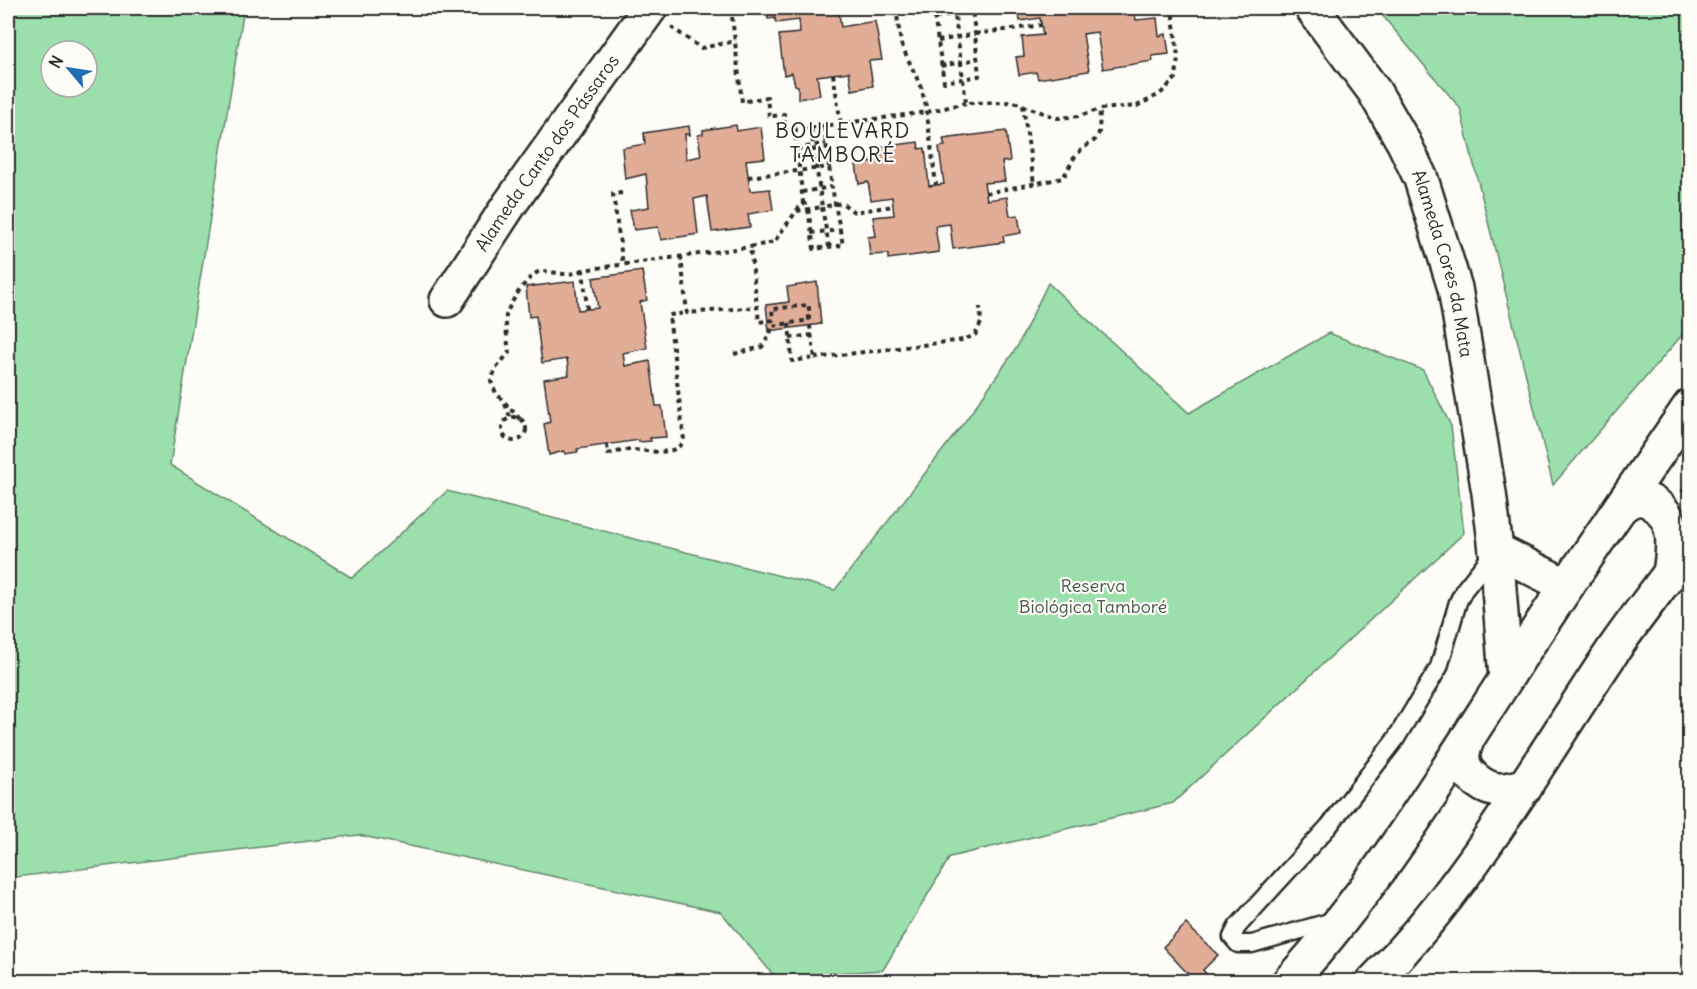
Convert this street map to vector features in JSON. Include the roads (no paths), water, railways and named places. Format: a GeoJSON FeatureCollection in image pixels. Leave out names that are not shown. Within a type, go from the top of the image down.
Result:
{"type":"FeatureCollection","features":[{"type":"Feature","properties":{"kind":"main road","name":"Alameda Canto dos Pássaros"},"geometry":{"type":"LineString","coordinates":[[447,300],[509,205],[650,8]]}},
{"type":"Feature","properties":{"kind":"main road","name":"Alameda Cores da Mata"},"geometry":{"type":"LineString","coordinates":[[1312,8],[1374,92],[1421,179],[1435,217],[1455,288],[1481,434],[1496,550],[1506,678]]}},
{"type":"Feature","properties":{"kind":"main road"},"geometry":{"type":"LineString","coordinates":[[1289,981],[1342,919],[1425,806],[1506,678],[1689,406]]}},
{"type":"Feature","properties":{"kind":"main road"},"geometry":{"type":"LineString","coordinates":[[1621,507],[1639,498],[1658,506],[1666,514],[1673,538],[1670,574]]}},
{"type":"Feature","properties":{"kind":"main road"},"geometry":{"type":"LineString","coordinates":[[1373,981],[1456,887],[1526,786],[1615,648],[1689,546]]}},
{"type":"Feature","properties":{"kind":"main road"},"geometry":{"type":"LineString","coordinates":[[1496,550],[1567,586]]}},
{"type":"Feature","properties":{"kind":"main road"},"geometry":{"type":"LineString","coordinates":[[1467,740],[1462,757],[1470,774],[1493,789],[1502,790],[1526,786]]}},
{"type":"Feature","properties":{"kind":"lane"},"geometry":{"type":"LineString","coordinates":[[1342,919],[1252,944],[1238,944],[1232,937],[1237,927],[1329,826],[1395,740],[1439,667],[1458,602],[1464,590],[1496,550]]}},
{"type":"Feature","properties":{"kind":"district","name":"BOULEVARD TAMBORÉ"},"geometry":{"type":"Point","coordinates":[843,143]}},
{"type":"Feature","properties":{"kind":"park label","name":"Reserva Biológica Tamboré"},"geometry":{"type":"Point","coordinates":[1093,596]}}]}
